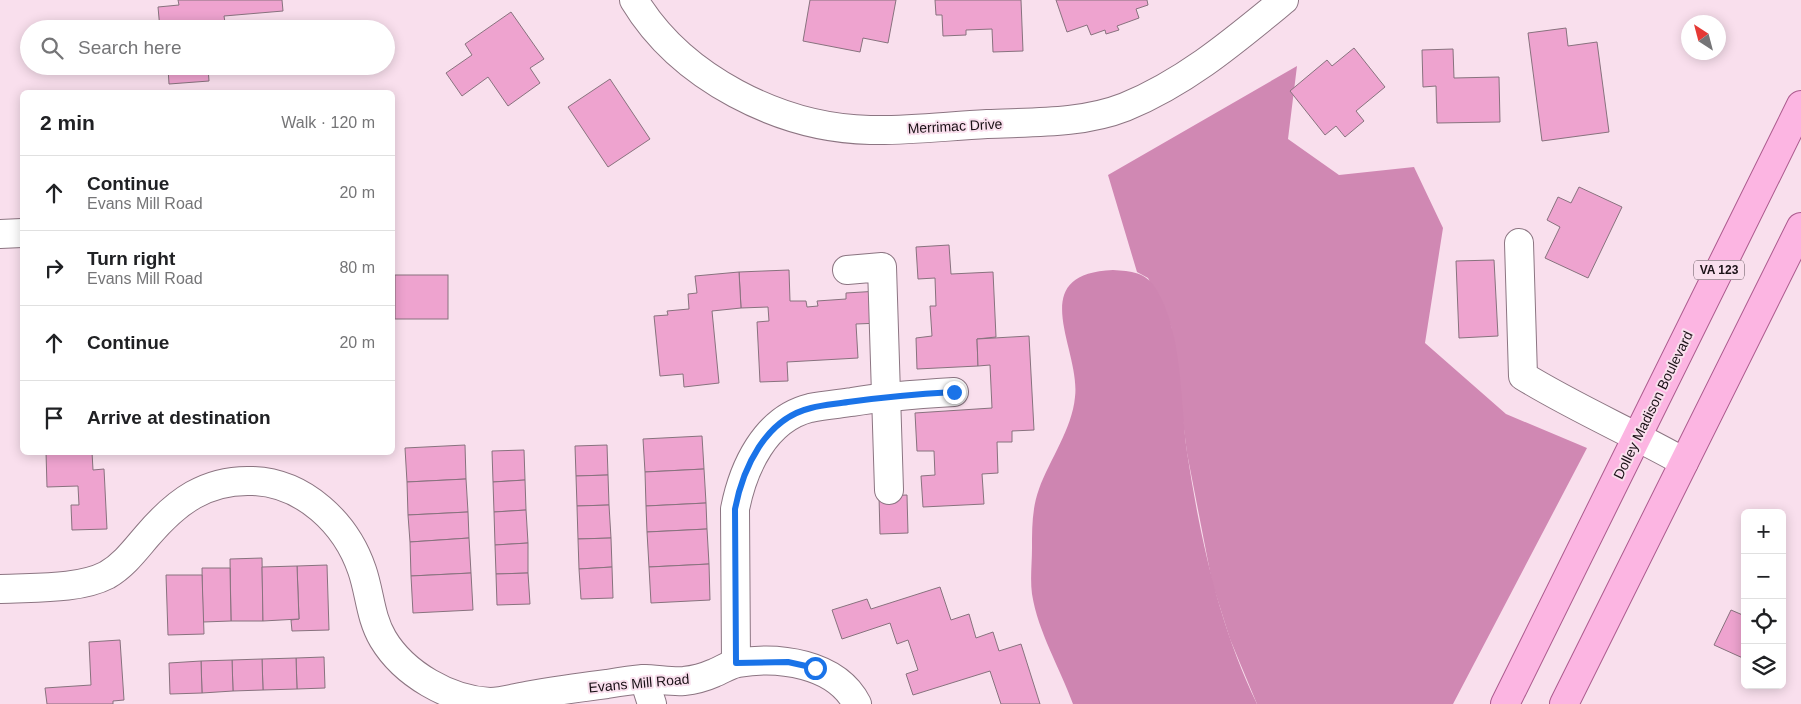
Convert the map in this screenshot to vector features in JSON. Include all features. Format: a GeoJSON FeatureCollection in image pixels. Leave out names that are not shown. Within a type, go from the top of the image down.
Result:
{"type":"FeatureCollection","features":[{"type":"Feature","properties":{"kind":"main road","name":"Dolley Madison Boulevard"},"geometry":{"type":"LineString","coordinates":[[1506,704],[1801,105]]}},
{"type":"Feature","properties":{"kind":"main road"},"geometry":{"type":"LineString","coordinates":[[1564,704],[1801,227]]}},
{"type":"Feature","properties":{"kind":"street","name":"Merrimac Drive"},"geometry":{"type":"LineString","coordinates":[[634,0],[667,41],[703,73],[743,98],[783,115],[824,126],[870,130],[1074,120],[1123,108],[1165,90],[1202,66],[1284,0]]}},
{"type":"Feature","properties":{"kind":"street"},"geometry":{"type":"LineString","coordinates":[[0,234],[20,233]]}},
{"type":"Feature","properties":{"kind":"street"},"geometry":{"type":"LineString","coordinates":[[1519,243],[1523,376],[1549,392],[1638,436],[1684,462]]}},
{"type":"Feature","properties":{"kind":"street"},"geometry":{"type":"LineString","coordinates":[[847,270],[882,267],[889,490]]}},
{"type":"Feature","properties":{"kind":"street"},"geometry":{"type":"LineString","coordinates":[[736,663],[735,509],[739,489],[750,461],[767,435],[785,420],[809,408],[886,396],[954,392]]}},
{"type":"Feature","properties":{"kind":"street","name":"Evans Mill Road"},"geometry":{"type":"LineString","coordinates":[[0,589],[81,583],[106,575],[125,562],[179,502],[201,490],[226,483],[253,481],[280,486],[306,498],[331,518],[351,544],[355,553],[362,572],[371,612],[382,638],[401,662],[434,686],[462,698],[491,702],[648,692],[711,674],[736,663],[788,662],[815,668],[836,680],[857,704]]}},
{"type":"Feature","properties":{"kind":"shaded area"},"geometry":{"type":"Polygon","coordinates":[[[1297,66],[1288,139],[1339,175],[1414,167],[1443,228],[1425,343],[1506,414],[1587,448],[1453,704],[1257,704],[1230,639],[1212,582],[1187,453],[1171,326],[1148,278],[1137,272],[1108,175],[1297,66]]]}},
{"type":"Feature","properties":{"kind":"shaded area"},"geometry":{"type":"Polygon","coordinates":[[[1113,270],[1132,272],[1148,279],[1156,289],[1165,307],[1176,346],[1187,452],[1205,549],[1232,643],[1257,704],[1073,704],[1039,622],[1031,588],[1034,511],[1039,489],[1070,421],[1075,397],[1075,378],[1062,317],[1063,299],[1070,285],[1086,275],[1113,270]]]}},
{"type":"Feature","properties":{"kind":"building"},"geometry":{"type":"Polygon","coordinates":[[[178,0],[282,0],[283,11],[224,16],[225,20],[159,20],[158,7],[179,5],[178,0]]]}},
{"type":"Feature","properties":{"kind":"building"},"geometry":{"type":"Polygon","coordinates":[[[810,0],[896,0],[888,43],[863,38],[860,52],[803,41],[810,0]]]}},
{"type":"Feature","properties":{"kind":"building"},"geometry":{"type":"Polygon","coordinates":[[[935,0],[1021,0],[1023,51],[993,52],[992,29],[966,30],[966,35],[943,36],[942,15],[936,15],[935,0]]]}},
{"type":"Feature","properties":{"kind":"building"},"geometry":{"type":"Polygon","coordinates":[[[1056,0],[1147,0],[1148,5],[1136,9],[1139,18],[1117,26],[1119,30],[1106,34],[1105,30],[1091,35],[1087,25],[1067,32],[1056,0]]]}},
{"type":"Feature","properties":{"kind":"building"},"geometry":{"type":"Polygon","coordinates":[[[511,12],[544,59],[530,68],[540,83],[508,106],[488,77],[462,96],[446,73],[472,55],[465,44],[511,12]]]}},
{"type":"Feature","properties":{"kind":"building"},"geometry":{"type":"Polygon","coordinates":[[[1566,28],[1568,46],[1597,42],[1609,132],[1542,141],[1528,33],[1566,28]]]}},
{"type":"Feature","properties":{"kind":"building"},"geometry":{"type":"Polygon","coordinates":[[[1354,48],[1385,87],[1356,111],[1364,121],[1345,137],[1336,126],[1325,135],[1290,91],[1327,60],[1332,66],[1354,48]]]}},
{"type":"Feature","properties":{"kind":"building"},"geometry":{"type":"Polygon","coordinates":[[[1453,49],[1454,78],[1499,77],[1500,122],[1437,123],[1436,86],[1423,87],[1422,50],[1453,49]]]}},
{"type":"Feature","properties":{"kind":"building"},"geometry":{"type":"Polygon","coordinates":[[[168,75],[209,75],[209,81],[169,84],[168,75]]]}},
{"type":"Feature","properties":{"kind":"building"},"geometry":{"type":"Polygon","coordinates":[[[610,79],[650,139],[608,167],[568,107],[610,79]]]}},
{"type":"Feature","properties":{"kind":"building"},"geometry":{"type":"Polygon","coordinates":[[[1579,187],[1622,207],[1588,278],[1545,258],[1560,227],[1547,220],[1558,197],[1571,203],[1579,187]]]}},
{"type":"Feature","properties":{"kind":"building"},"geometry":{"type":"Polygon","coordinates":[[[949,245],[951,274],[993,272],[996,337],[977,339],[978,366],[917,369],[916,338],[932,336],[930,306],[936,306],[935,278],[918,279],[916,247],[949,245]]]}},
{"type":"Feature","properties":{"kind":"building"},"geometry":{"type":"Polygon","coordinates":[[[1494,260],[1498,336],[1459,338],[1456,261],[1494,260]]]}},
{"type":"Feature","properties":{"kind":"building"},"geometry":{"type":"Polygon","coordinates":[[[789,270],[790,301],[806,301],[807,307],[818,306],[817,301],[846,299],[846,293],[879,291],[881,323],[856,324],[858,358],[787,362],[788,381],[760,382],[757,322],[769,321],[768,307],[741,308],[739,272],[789,270]]]}},
{"type":"Feature","properties":{"kind":"building"},"geometry":{"type":"Polygon","coordinates":[[[739,272],[741,308],[712,311],[719,383],[684,387],[683,374],[660,376],[654,316],[668,315],[667,311],[689,309],[688,294],[697,293],[695,276],[739,272]]]}},
{"type":"Feature","properties":{"kind":"building"},"geometry":{"type":"Polygon","coordinates":[[[395,275],[448,275],[448,319],[395,319],[395,275]]]}},
{"type":"Feature","properties":{"kind":"building"},"geometry":{"type":"Polygon","coordinates":[[[1029,336],[1034,430],[1012,431],[1012,442],[997,442],[998,473],[982,474],[984,504],[923,507],[921,476],[935,475],[934,451],[917,451],[915,413],[992,408],[990,365],[978,366],[977,339],[1029,336]]]}},
{"type":"Feature","properties":{"kind":"building"},"geometry":{"type":"Polygon","coordinates":[[[702,436],[704,469],[645,472],[643,439],[702,436]]]}},
{"type":"Feature","properties":{"kind":"building"},"geometry":{"type":"Polygon","coordinates":[[[465,445],[466,479],[407,482],[405,448],[465,445]]]}},
{"type":"Feature","properties":{"kind":"building"},"geometry":{"type":"Polygon","coordinates":[[[607,445],[608,475],[576,476],[575,446],[607,445]]]}},
{"type":"Feature","properties":{"kind":"building"},"geometry":{"type":"Polygon","coordinates":[[[524,450],[525,480],[493,482],[492,451],[524,450]]]}},
{"type":"Feature","properties":{"kind":"building"},"geometry":{"type":"Polygon","coordinates":[[[46,455],[92,455],[93,470],[104,469],[107,529],[72,530],[71,505],[79,505],[78,486],[47,487],[46,455]]]}},
{"type":"Feature","properties":{"kind":"building"},"geometry":{"type":"Polygon","coordinates":[[[704,469],[706,503],[646,506],[645,472],[704,469]]]}},
{"type":"Feature","properties":{"kind":"building"},"geometry":{"type":"Polygon","coordinates":[[[608,475],[609,505],[577,506],[576,476],[608,475]]]}},
{"type":"Feature","properties":{"kind":"building"},"geometry":{"type":"Polygon","coordinates":[[[466,479],[468,512],[408,515],[407,482],[466,479]]]}},
{"type":"Feature","properties":{"kind":"building"},"geometry":{"type":"Polygon","coordinates":[[[525,480],[526,510],[494,512],[493,482],[525,480]]]}},
{"type":"Feature","properties":{"kind":"building"},"geometry":{"type":"Polygon","coordinates":[[[907,495],[908,533],[880,534],[879,496],[907,495]]]}},
{"type":"Feature","properties":{"kind":"building"},"geometry":{"type":"Polygon","coordinates":[[[706,503],[707,529],[647,532],[646,506],[706,503]]]}},
{"type":"Feature","properties":{"kind":"building"},"geometry":{"type":"Polygon","coordinates":[[[609,505],[611,538],[578,539],[577,506],[609,505]]]}},
{"type":"Feature","properties":{"kind":"building"},"geometry":{"type":"Polygon","coordinates":[[[526,510],[528,543],[495,545],[494,512],[526,510]]]}},
{"type":"Feature","properties":{"kind":"building"},"geometry":{"type":"Polygon","coordinates":[[[468,512],[469,538],[410,542],[408,515],[468,512]]]}},
{"type":"Feature","properties":{"kind":"building"},"geometry":{"type":"Polygon","coordinates":[[[707,529],[709,564],[649,567],[647,532],[707,529]]]}},
{"type":"Feature","properties":{"kind":"building"},"geometry":{"type":"Polygon","coordinates":[[[469,538],[471,573],[411,576],[410,542],[469,538]]]}},
{"type":"Feature","properties":{"kind":"building"},"geometry":{"type":"Polygon","coordinates":[[[611,538],[612,567],[579,569],[578,539],[611,538]]]}},
{"type":"Feature","properties":{"kind":"building"},"geometry":{"type":"Polygon","coordinates":[[[528,543],[528,573],[496,574],[495,545],[528,543]]]}},
{"type":"Feature","properties":{"kind":"building"},"geometry":{"type":"Polygon","coordinates":[[[262,558],[263,621],[231,621],[230,559],[262,558]]]}},
{"type":"Feature","properties":{"kind":"building"},"geometry":{"type":"Polygon","coordinates":[[[709,564],[710,600],[651,603],[649,567],[709,564]]]}},
{"type":"Feature","properties":{"kind":"building"},"geometry":{"type":"Polygon","coordinates":[[[327,565],[329,630],[292,631],[291,620],[299,619],[297,566],[327,565]]]}},
{"type":"Feature","properties":{"kind":"building"},"geometry":{"type":"Polygon","coordinates":[[[297,566],[299,619],[263,621],[262,567],[297,566]]]}},
{"type":"Feature","properties":{"kind":"building"},"geometry":{"type":"Polygon","coordinates":[[[612,567],[613,598],[581,599],[579,569],[612,567]]]}},
{"type":"Feature","properties":{"kind":"building"},"geometry":{"type":"Polygon","coordinates":[[[202,568],[230,568],[231,621],[203,622],[202,568]]]}},
{"type":"Feature","properties":{"kind":"building"},"geometry":{"type":"Polygon","coordinates":[[[471,573],[473,610],[413,613],[411,576],[471,573]]]}},
{"type":"Feature","properties":{"kind":"building"},"geometry":{"type":"Polygon","coordinates":[[[528,573],[530,604],[497,605],[496,574],[528,573]]]}},
{"type":"Feature","properties":{"kind":"building"},"geometry":{"type":"Polygon","coordinates":[[[166,575],[202,575],[204,634],[168,635],[166,575]]]}},
{"type":"Feature","properties":{"kind":"building"},"geometry":{"type":"Polygon","coordinates":[[[940,587],[951,620],[969,614],[976,638],[993,632],[999,651],[1021,644],[1040,704],[1001,704],[990,671],[913,695],[906,674],[918,670],[908,640],[897,644],[890,623],[842,639],[832,610],[867,599],[871,609],[940,587]]]}},
{"type":"Feature","properties":{"kind":"building"},"geometry":{"type":"Polygon","coordinates":[[[1731,610],[1741,614],[1741,657],[1714,645],[1731,610]]]}},
{"type":"Feature","properties":{"kind":"building"},"geometry":{"type":"Polygon","coordinates":[[[120,640],[124,700],[113,701],[113,704],[47,704],[45,688],[91,685],[89,642],[120,640]]]}},
{"type":"Feature","properties":{"kind":"building"},"geometry":{"type":"Polygon","coordinates":[[[324,657],[325,688],[297,689],[296,658],[324,657]]]}},
{"type":"Feature","properties":{"kind":"building"},"geometry":{"type":"Polygon","coordinates":[[[296,658],[297,689],[263,690],[262,659],[296,658]]]}},
{"type":"Feature","properties":{"kind":"building"},"geometry":{"type":"Polygon","coordinates":[[[262,659],[263,690],[233,691],[232,660],[262,659]]]}},
{"type":"Feature","properties":{"kind":"building"},"geometry":{"type":"Polygon","coordinates":[[[232,660],[233,691],[202,693],[201,661],[232,660]]]}},
{"type":"Feature","properties":{"kind":"building"},"geometry":{"type":"Polygon","coordinates":[[[201,661],[202,693],[170,694],[169,663],[201,661]]]}},
{"type":"Feature","properties":{"kind":"route"},"geometry":{"type":"LineString","coordinates":[[815,668],[788,662],[736,663],[735,509],[739,489],[750,461],[767,435],[785,420],[809,408],[886,396],[954,392]]}}]}
